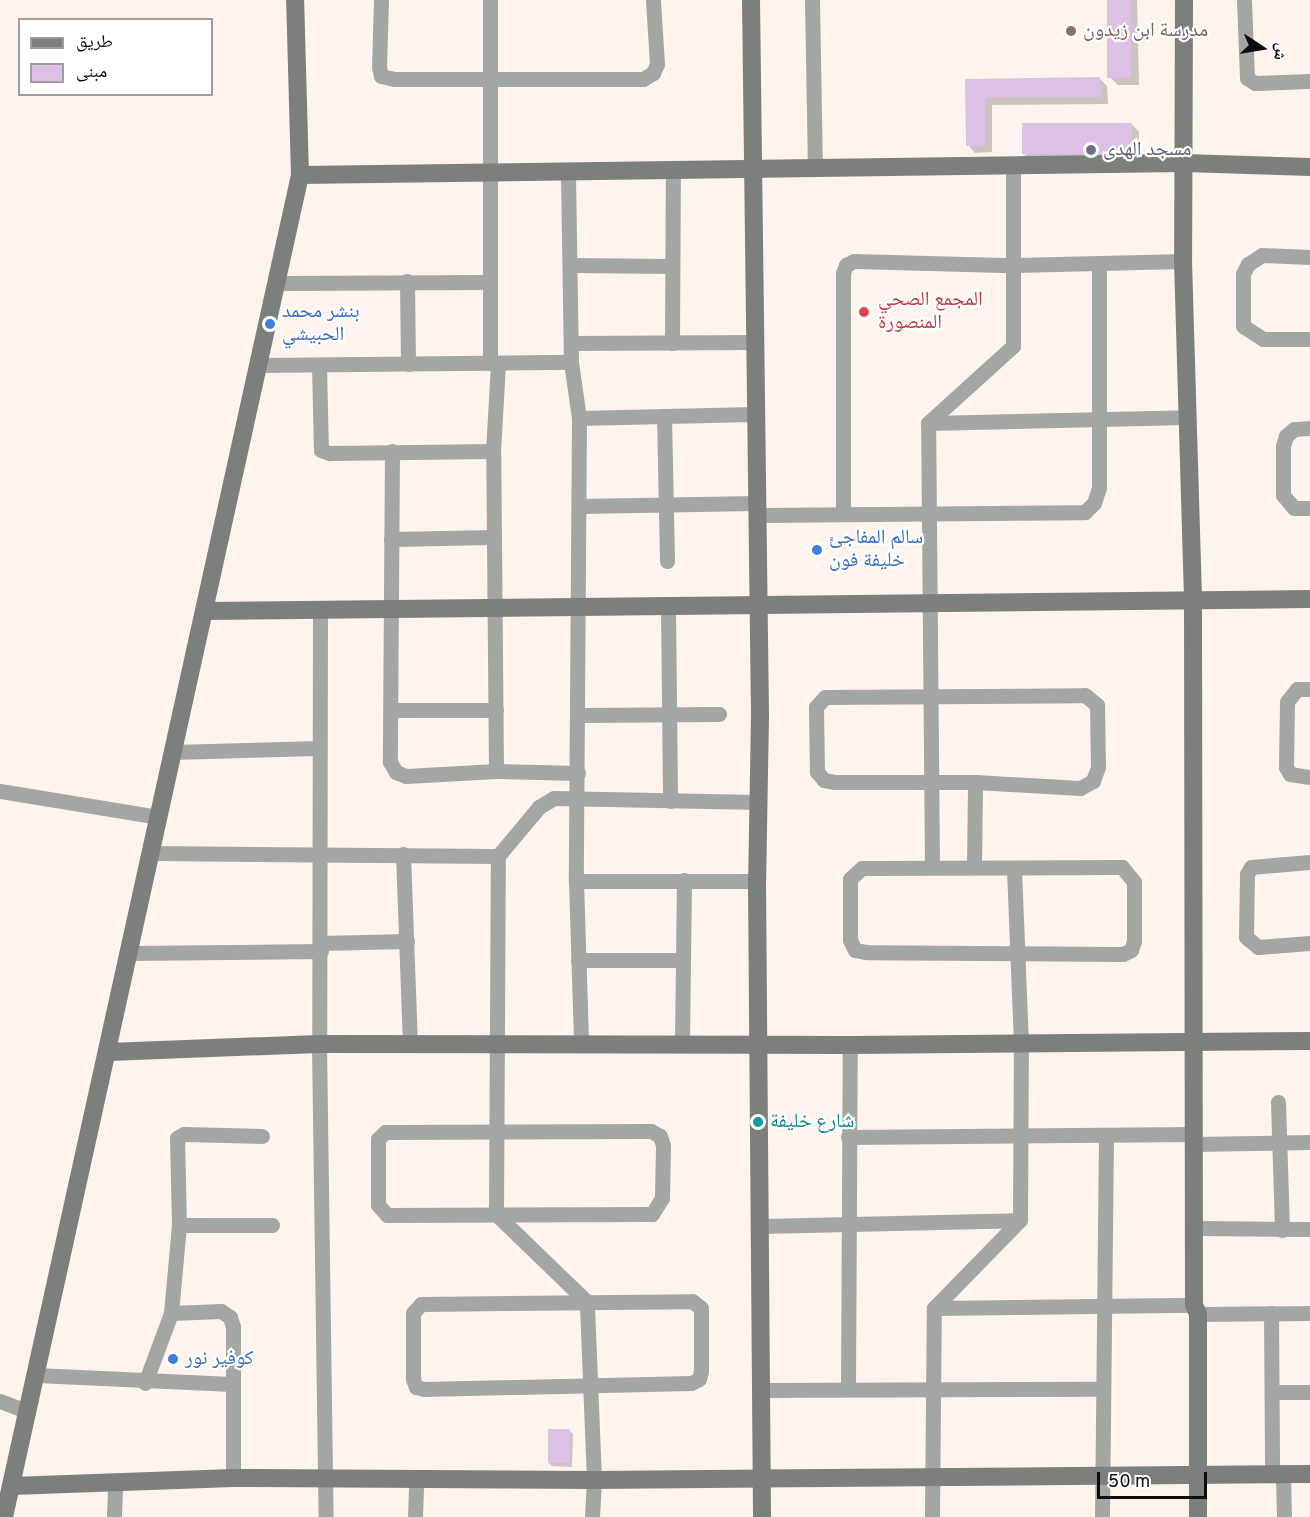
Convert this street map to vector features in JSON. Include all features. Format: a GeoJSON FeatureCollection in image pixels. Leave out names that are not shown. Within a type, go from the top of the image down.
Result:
{"type":"FeatureCollection","features":[{"type":"Feature","properties":{"kind":"street"},"geometry":{"type":"LineString","coordinates":[[4,1517],[26,1411],[109,1052],[172,752],[279,283],[300,175],[295,0]]}},
{"type":"Feature","properties":{"kind":"street"},"geometry":{"type":"LineString","coordinates":[[381,0],[381,76],[490,79],[643,79],[653,74],[657,64],[653,0]]}},
{"type":"Feature","properties":{"kind":"street"},"geometry":{"type":"LineString","coordinates":[[490,0],[487,282],[494,363],[496,771]]}},
{"type":"Feature","properties":{"kind":"street"},"geometry":{"type":"LineString","coordinates":[[751,0],[751,170],[755,342],[753,414],[759,605],[757,881],[762,1517]]}},
{"type":"Feature","properties":{"kind":"street"},"geometry":{"type":"LineString","coordinates":[[812,0],[815,168]]}},
{"type":"Feature","properties":{"kind":"street"},"geometry":{"type":"LineString","coordinates":[[1184,0],[1186,417],[1193,600],[1194,1139],[1198,1517]]}},
{"type":"Feature","properties":{"kind":"street"},"geometry":{"type":"LineString","coordinates":[[1244,0],[1247,78],[1256,83],[1310,81]]}},
{"type":"Feature","properties":{"kind":"street"},"geometry":{"type":"LineString","coordinates":[[300,175],[673,173],[815,168],[1184,163],[1310,167]]}},
{"type":"Feature","properties":{"kind":"street"},"geometry":{"type":"LineString","coordinates":[[932,867],[934,782],[928,603],[928,423],[1013,346],[1013,165]]}},
{"type":"Feature","properties":{"kind":"street"},"geometry":{"type":"LineString","coordinates":[[672,343],[673,173]]}},
{"type":"Feature","properties":{"kind":"street"},"geometry":{"type":"LineString","coordinates":[[568,174],[571,362],[579,418],[581,605],[576,881],[581,1043]]}},
{"type":"Feature","properties":{"kind":"street"},"geometry":{"type":"LineString","coordinates":[[1310,257],[1262,255],[1248,264],[1243,274],[1243,326],[1263,339],[1310,339]]}},
{"type":"Feature","properties":{"kind":"street"},"geometry":{"type":"LineString","coordinates":[[843,513],[843,273],[846,266],[854,261],[1012,265],[1184,261]]}},
{"type":"Feature","properties":{"kind":"street"},"geometry":{"type":"LineString","coordinates":[[579,506],[666,505],[927,516],[1085,512],[1094,503],[1099,488],[1097,421],[1099,264]]}},
{"type":"Feature","properties":{"kind":"street"},"geometry":{"type":"LineString","coordinates":[[570,265],[671,266]]}},
{"type":"Feature","properties":{"kind":"street"},"geometry":{"type":"LineString","coordinates":[[407,281],[408,364]]}},
{"type":"Feature","properties":{"kind":"street"},"geometry":{"type":"LineString","coordinates":[[279,283],[487,282]]}},
{"type":"Feature","properties":{"kind":"street"},"geometry":{"type":"LineString","coordinates":[[571,343],[755,342]]}},
{"type":"Feature","properties":{"kind":"street"},"geometry":{"type":"LineString","coordinates":[[260,365],[571,362]]}},
{"type":"Feature","properties":{"kind":"street"},"geometry":{"type":"LineString","coordinates":[[320,365],[321,450],[493,451]]}},
{"type":"Feature","properties":{"kind":"street"},"geometry":{"type":"LineString","coordinates":[[579,418],[753,414]]}},
{"type":"Feature","properties":{"kind":"street"},"geometry":{"type":"LineString","coordinates":[[664,416],[667,561]]}},
{"type":"Feature","properties":{"kind":"street"},"geometry":{"type":"LineString","coordinates":[[928,423],[1097,421],[1186,417]]}},
{"type":"Feature","properties":{"kind":"street"},"geometry":{"type":"LineString","coordinates":[[1310,428],[1294,429],[1286,436],[1283,446],[1283,495],[1294,508],[1310,508]]}},
{"type":"Feature","properties":{"kind":"street"},"geometry":{"type":"LineString","coordinates":[[392,451],[393,611],[390,762],[396,772],[406,776],[496,771],[578,773]]}},
{"type":"Feature","properties":{"kind":"street"},"geometry":{"type":"LineString","coordinates":[[391,538],[494,537]]}},
{"type":"Feature","properties":{"kind":"street"},"geometry":{"type":"LineString","coordinates":[[205,611],[497,610],[581,605],[1310,599]]}},
{"type":"Feature","properties":{"kind":"street"},"geometry":{"type":"LineString","coordinates":[[668,606],[670,801]]}},
{"type":"Feature","properties":{"kind":"street"},"geometry":{"type":"LineString","coordinates":[[320,611],[319,1044],[326,1517]]}},
{"type":"Feature","properties":{"kind":"street"},"geometry":{"type":"LineString","coordinates":[[1310,689],[1297,689],[1287,702],[1286,767],[1290,774],[1310,777]]}},
{"type":"Feature","properties":{"kind":"street"},"geometry":{"type":"LineString","coordinates":[[1085,695],[1097,705],[1098,767],[1093,781],[1080,788],[975,782],[834,782],[824,780],[817,772],[819,700],[932,696],[1085,695]]}},
{"type":"Feature","properties":{"kind":"street"},"geometry":{"type":"LineString","coordinates":[[392,710],[496,710]]}},
{"type":"Feature","properties":{"kind":"street"},"geometry":{"type":"LineString","coordinates":[[579,715],[719,714]]}},
{"type":"Feature","properties":{"kind":"street"},"geometry":{"type":"LineString","coordinates":[[172,752],[318,748]]}},
{"type":"Feature","properties":{"kind":"street"},"geometry":{"type":"LineString","coordinates":[[975,782],[975,867]]}},
{"type":"Feature","properties":{"kind":"street"},"geometry":{"type":"LineString","coordinates":[[0,791],[158,817]]}},
{"type":"Feature","properties":{"kind":"street"},"geometry":{"type":"LineString","coordinates":[[592,1517],[594,1480],[587,1302],[496,1214],[493,1132],[498,856],[539,807],[554,798],[758,802]]}},
{"type":"Feature","properties":{"kind":"street"},"geometry":{"type":"LineString","coordinates":[[151,853],[498,856]]}},
{"type":"Feature","properties":{"kind":"street"},"geometry":{"type":"LineString","coordinates":[[403,854],[410,1043]]}},
{"type":"Feature","properties":{"kind":"street"},"geometry":{"type":"LineString","coordinates":[[1310,862],[1251,867],[1247,874],[1246,937],[1258,947],[1310,944]]}},
{"type":"Feature","properties":{"kind":"street"},"geometry":{"type":"LineString","coordinates":[[975,867],[1122,867],[1134,882],[1131,950],[1123,954],[1019,956],[855,950],[850,939],[850,879],[854,873],[862,868],[975,867]]}},
{"type":"Feature","properties":{"kind":"street"},"geometry":{"type":"LineString","coordinates":[[932,1517],[934,1308],[1020,1220],[1022,1044],[1014,868]]}},
{"type":"Feature","properties":{"kind":"street"},"geometry":{"type":"LineString","coordinates":[[682,1042],[684,880]]}},
{"type":"Feature","properties":{"kind":"street"},"geometry":{"type":"LineString","coordinates":[[576,881],[757,881]]}},
{"type":"Feature","properties":{"kind":"street"},"geometry":{"type":"LineString","coordinates":[[130,953],[321,947],[407,941]]}},
{"type":"Feature","properties":{"kind":"street"},"geometry":{"type":"LineString","coordinates":[[578,960],[683,960]]}},
{"type":"Feature","properties":{"kind":"street"},"geometry":{"type":"LineString","coordinates":[[109,1052],[410,1043],[758,1042],[850,1045],[1310,1041]]}},
{"type":"Feature","properties":{"kind":"street"},"geometry":{"type":"LineString","coordinates":[[848,1388],[850,1045]]}},
{"type":"Feature","properties":{"kind":"street"},"geometry":{"type":"LineString","coordinates":[[1278,1102],[1282,1230]]}},
{"type":"Feature","properties":{"kind":"street"},"geometry":{"type":"LineString","coordinates":[[651,1131],[660,1136],[663,1145],[662,1198],[652,1214],[496,1214],[387,1215],[378,1205],[380,1133],[651,1131]]}},
{"type":"Feature","properties":{"kind":"street"},"geometry":{"type":"LineString","coordinates":[[145,1383],[171,1313],[179,1225],[177,1138],[184,1134],[262,1136]]}},
{"type":"Feature","properties":{"kind":"street"},"geometry":{"type":"LineString","coordinates":[[1102,1517],[1106,1135]]}},
{"type":"Feature","properties":{"kind":"street"},"geometry":{"type":"LineString","coordinates":[[848,1137],[1106,1135],[1310,1142]]}},
{"type":"Feature","properties":{"kind":"street"},"geometry":{"type":"LineString","coordinates":[[759,1227],[1020,1220]]}},
{"type":"Feature","properties":{"kind":"street"},"geometry":{"type":"LineString","coordinates":[[179,1225],[272,1225]]}},
{"type":"Feature","properties":{"kind":"street"},"geometry":{"type":"LineString","coordinates":[[1195,1228],[1310,1229]]}},
{"type":"Feature","properties":{"kind":"street"},"geometry":{"type":"LineString","coordinates":[[692,1301],[701,1308],[699,1379],[691,1383],[424,1389],[416,1387],[413,1379],[416,1305],[587,1302],[692,1301]]}},
{"type":"Feature","properties":{"kind":"street"},"geometry":{"type":"LineString","coordinates":[[934,1308],[1104,1305],[1310,1313]]}},
{"type":"Feature","properties":{"kind":"street"},"geometry":{"type":"LineString","coordinates":[[171,1313],[221,1311],[230,1317],[232,1478]]}},
{"type":"Feature","properties":{"kind":"street"},"geometry":{"type":"LineString","coordinates":[[1271,1313],[1272,1392],[1277,1474],[1284,1517]]}},
{"type":"Feature","properties":{"kind":"street"},"geometry":{"type":"LineString","coordinates":[[36,1375],[145,1383],[232,1384]]}},
{"type":"Feature","properties":{"kind":"street"},"geometry":{"type":"LineString","coordinates":[[760,1390],[933,1387],[1103,1389]]}},
{"type":"Feature","properties":{"kind":"street"},"geometry":{"type":"LineString","coordinates":[[1272,1392],[1310,1392]]}},
{"type":"Feature","properties":{"kind":"street"},"geometry":{"type":"LineString","coordinates":[[0,1401],[26,1411]]}},
{"type":"Feature","properties":{"kind":"street"},"geometry":{"type":"LineString","coordinates":[[12,1486],[232,1478],[594,1480],[1199,1477],[1310,1474]]}},
{"type":"Feature","properties":{"kind":"street"},"geometry":{"type":"LineString","coordinates":[[415,1517],[416,1480]]}},
{"type":"Feature","properties":{"kind":"street"},"geometry":{"type":"LineString","coordinates":[[114,1517],[115,1482]]}},
{"type":"Feature","properties":{"kind":"building"},"geometry":{"type":"Polygon","coordinates":[[[1107,0],[1131,0],[1131,78],[1107,78],[1107,0]]]}},
{"type":"Feature","properties":{"kind":"building"},"geometry":{"type":"Polygon","coordinates":[[[1100,77],[1101,97],[985,98],[985,146],[966,146],[965,79],[1100,77]]]}},
{"type":"Feature","properties":{"kind":"building"},"geometry":{"type":"Polygon","coordinates":[[[1022,123],[1132,123],[1132,154],[1022,154],[1022,123]]]}},
{"type":"Feature","properties":{"kind":"building"},"geometry":{"type":"Polygon","coordinates":[[[548,1429],[570,1429],[570,1463],[548,1463],[548,1429]]]}},
{"type":"Feature","properties":{"kind":"place","name":"مدرسة ابن زيدون"},"geometry":{"type":"Point","coordinates":[1071,31]}},
{"type":"Feature","properties":{"kind":"place","name":"مسجد الهدى"},"geometry":{"type":"Point","coordinates":[1091,150]}},
{"type":"Feature","properties":{"kind":"place","name":"المجمع الصحي المنصورة"},"geometry":{"type":"Point","coordinates":[864,312]}},
{"type":"Feature","properties":{"kind":"place","name":"بنشر محمد الحبيشي"},"geometry":{"type":"Point","coordinates":[270,324]}},
{"type":"Feature","properties":{"kind":"place","name":"سالم المفاجئ خليفة فون"},"geometry":{"type":"Point","coordinates":[817,550]}},
{"type":"Feature","properties":{"kind":"place","name":"شارع خليفة"},"geometry":{"type":"Point","coordinates":[758,1122]}},
{"type":"Feature","properties":{"kind":"place","name":"كوفير نور"},"geometry":{"type":"Point","coordinates":[173,1359]}}]}
